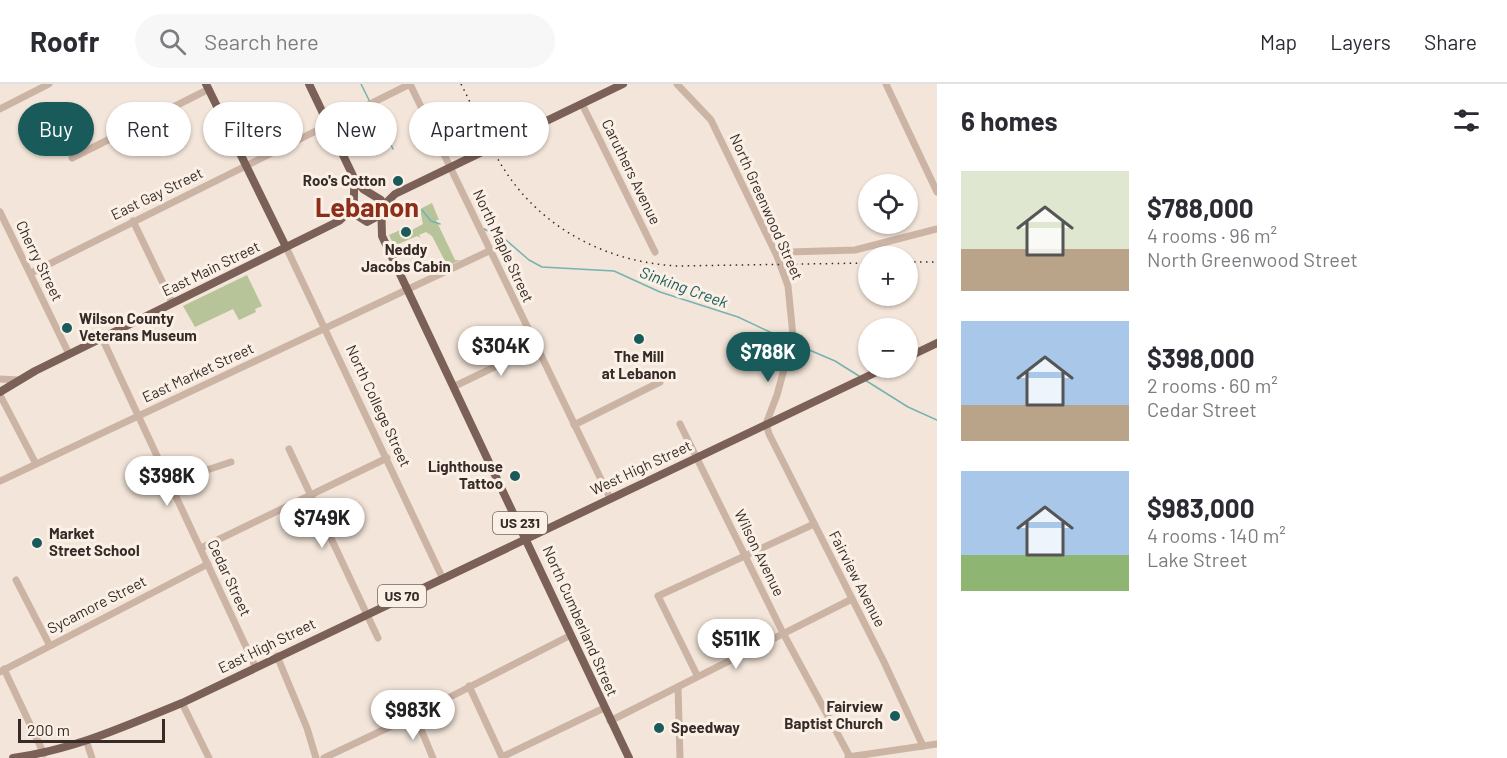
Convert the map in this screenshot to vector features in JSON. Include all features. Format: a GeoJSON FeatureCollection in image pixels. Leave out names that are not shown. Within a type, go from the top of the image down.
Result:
{"type":"FeatureCollection","features":[{"type":"Feature","properties":{"kind":"main road","name":"US 231"},"geometry":{"type":"LineString","coordinates":[[309,84],[318,102]]}},
{"type":"Feature","properties":{"kind":"main road"},"geometry":{"type":"LineString","coordinates":[[364,221],[381,210],[395,194],[623,84]]}},
{"type":"Feature","properties":{"kind":"main road"},"geometry":{"type":"LineString","coordinates":[[207,87],[286,247]]}},
{"type":"Feature","properties":{"kind":"main road","name":"US 231"},"geometry":{"type":"LineString","coordinates":[[343,156],[354,178],[373,194],[381,210]]}},
{"type":"Feature","properties":{"kind":"main road"},"geometry":{"type":"LineString","coordinates":[[354,178],[354,204]]}},
{"type":"Feature","properties":{"kind":"main road","name":"East Main Street"},"geometry":{"type":"LineString","coordinates":[[0,394],[19,380],[69,354],[339,221],[361,194],[373,194]]}},
{"type":"Feature","properties":{"kind":"main road"},"geometry":{"type":"LineString","coordinates":[[373,194],[395,194]]}},
{"type":"Feature","properties":{"kind":"main road","name":"US 231"},"geometry":{"type":"LineString","coordinates":[[354,204],[364,221]]}},
{"type":"Feature","properties":{"kind":"main road","name":"North Cumberland Street"},"geometry":{"type":"LineString","coordinates":[[381,210],[382,236],[527,538],[629,758]]}},
{"type":"Feature","properties":{"kind":"main road","name":"East Main Street"},"geometry":{"type":"LineString","coordinates":[[339,221],[364,221]]}},
{"type":"Feature","properties":{"kind":"main road","name":"North Cumberland Street"},"geometry":{"type":"LineString","coordinates":[[364,221],[382,236]]}},
{"type":"Feature","properties":{"kind":"main road"},"geometry":{"type":"LineString","coordinates":[[918,352],[937,343]]}},
{"type":"Feature","properties":{"kind":"main road","name":"US 70"},"geometry":{"type":"LineString","coordinates":[[766,424],[864,378]]}},
{"type":"Feature","properties":{"kind":"main road","name":"West High Street"},"geometry":{"type":"LineString","coordinates":[[527,538],[766,424]]}},
{"type":"Feature","properties":{"kind":"main road","name":"East High Street"},"geometry":{"type":"LineString","coordinates":[[13,758],[48,755],[87,743],[182,703],[255,666],[527,538]]}},
{"type":"Feature","properties":{"kind":"street"},"geometry":{"type":"LineString","coordinates":[[0,109],[49,84]]}},
{"type":"Feature","properties":{"kind":"street","name":"East Gay Street"},"geometry":{"type":"LineString","coordinates":[[373,102],[410,84]]}},
{"type":"Feature","properties":{"kind":"street","name":"North Maple Street"},"geometry":{"type":"LineString","coordinates":[[410,84],[610,498]]}},
{"type":"Feature","properties":{"kind":"street","name":"North Greenwood Street"},"geometry":{"type":"LineString","coordinates":[[677,84],[711,120],[777,256],[788,286],[793,320],[791,349],[766,424]]}},
{"type":"Feature","properties":{"kind":"street"},"geometry":{"type":"LineString","coordinates":[[886,84],[937,192]]}},
{"type":"Feature","properties":{"kind":"street"},"geometry":{"type":"LineString","coordinates":[[72,158],[207,87]]}},
{"type":"Feature","properties":{"kind":"street","name":"Caruthers Avenue"},"geometry":{"type":"LineString","coordinates":[[582,104],[655,252]]}},
{"type":"Feature","properties":{"kind":"street","name":"East Gay Street"},"geometry":{"type":"LineString","coordinates":[[31,273],[315,130]]}},
{"type":"Feature","properties":{"kind":"street","name":"Cherry Street"},"geometry":{"type":"LineString","coordinates":[[0,212],[69,354]]}},
{"type":"Feature","properties":{"kind":"street"},"geometry":{"type":"LineString","coordinates":[[133,221],[172,302]]}},
{"type":"Feature","properties":{"kind":"street"},"geometry":{"type":"LineString","coordinates":[[777,256],[789,252],[855,250],[937,229]]}},
{"type":"Feature","properties":{"kind":"street","name":"North College Street"},"geometry":{"type":"LineString","coordinates":[[286,247],[326,327],[442,577]]}},
{"type":"Feature","properties":{"kind":"street","name":"East Market Street"},"geometry":{"type":"LineString","coordinates":[[0,481],[489,251]]}},
{"type":"Feature","properties":{"kind":"street","name":"Cedar Street"},"geometry":{"type":"LineString","coordinates":[[102,338],[255,666]]}},
{"type":"Feature","properties":{"kind":"street"},"geometry":{"type":"LineString","coordinates":[[455,386],[536,347]]}},
{"type":"Feature","properties":{"kind":"street"},"geometry":{"type":"LineString","coordinates":[[0,379],[19,380]]}},
{"type":"Feature","properties":{"kind":"street"},"geometry":{"type":"LineString","coordinates":[[574,425],[660,382]]}},
{"type":"Feature","properties":{"kind":"street"},"geometry":{"type":"LineString","coordinates":[[0,394],[36,464]]}},
{"type":"Feature","properties":{"kind":"street","name":"Wilson Avenue"},"geometry":{"type":"LineString","coordinates":[[680,424],[783,633],[848,757]]}},
{"type":"Feature","properties":{"kind":"street","name":"Fairview Avenue"},"geometry":{"type":"LineString","coordinates":[[766,424],[923,746]]}},
{"type":"Feature","properties":{"kind":"street"},"geometry":{"type":"LineString","coordinates":[[289,449],[378,638]]}},
{"type":"Feature","properties":{"kind":"street"},"geometry":{"type":"LineString","coordinates":[[201,548],[387,458]]}},
{"type":"Feature","properties":{"kind":"street"},"geometry":{"type":"LineString","coordinates":[[171,487],[201,472],[231,462]]}},
{"type":"Feature","properties":{"kind":"street"},"geometry":{"type":"LineString","coordinates":[[697,675],[658,596],[814,524]]}},
{"type":"Feature","properties":{"kind":"street","name":"Sycamore Street"},"geometry":{"type":"LineString","coordinates":[[2,670],[208,564]]}},
{"type":"Feature","properties":{"kind":"street"},"geometry":{"type":"LineString","coordinates":[[16,580],[49,644]]}},
{"type":"Feature","properties":{"kind":"street"},"geometry":{"type":"LineString","coordinates":[[610,721],[697,675],[852,599]]}},
{"type":"Feature","properties":{"kind":"street"},"geometry":{"type":"LineString","coordinates":[[324,758],[415,715],[571,635]]}},
{"type":"Feature","properties":{"kind":"street"},"geometry":{"type":"LineString","coordinates":[[277,656],[307,728],[316,758]]}},
{"type":"Feature","properties":{"kind":"street"},"geometry":{"type":"LineString","coordinates":[[2,670],[48,755]]}},
{"type":"Feature","properties":{"kind":"street"},"geometry":{"type":"LineString","coordinates":[[469,686],[502,757],[604,708]]}},
{"type":"Feature","properties":{"kind":"street"},"geometry":{"type":"LineString","coordinates":[[678,687],[680,758]]}},
{"type":"Feature","properties":{"kind":"street"},"geometry":{"type":"LineString","coordinates":[[182,703],[208,758]]}},
{"type":"Feature","properties":{"kind":"street"},"geometry":{"type":"LineString","coordinates":[[415,715],[433,758]]}},
{"type":"Feature","properties":{"kind":"street"},"geometry":{"type":"LineString","coordinates":[[87,743],[92,758]]}},
{"type":"Feature","properties":{"kind":"street"},"geometry":{"type":"LineString","coordinates":[[848,757],[937,746]]}},
{"type":"Feature","properties":{"kind":"green space"},"geometry":{"type":"Polygon","coordinates":[[[432,203],[439,220],[436,220],[455,260],[460,260],[444,268],[446,263],[432,236],[426,232],[419,235],[421,238],[417,236],[396,245],[397,252],[389,235],[409,226],[412,230],[423,224],[420,209],[432,203]]]}},
{"type":"Feature","properties":{"kind":"green space"},"geometry":{"type":"Polygon","coordinates":[[[247,275],[262,306],[255,309],[256,312],[239,320],[233,309],[195,327],[183,306],[247,275]]]}},
{"type":"Feature","properties":{"kind":"waterway","name":"Sinking Creek"},"geometry":{"type":"LineString","coordinates":[[361,84],[370,102]]}},
{"type":"Feature","properties":{"kind":"waterway","name":"Sinking Creek"},"geometry":{"type":"LineString","coordinates":[[422,210],[431,221],[440,224]]}},
{"type":"Feature","properties":{"kind":"waterway","name":"Sinking Creek"},"geometry":{"type":"LineString","coordinates":[[484,229],[506,240],[529,260],[542,267],[614,271],[660,292],[738,317],[789,341]]}},
{"type":"Feature","properties":{"kind":"waterway","name":"Sinking Creek"},"geometry":{"type":"LineString","coordinates":[[793,343],[835,361],[858,375]]}},
{"type":"Feature","properties":{"kind":"waterway","name":"Sinking Creek"},"geometry":{"type":"LineString","coordinates":[[865,380],[908,407],[937,420]]}},
{"type":"Feature","properties":{"kind":"railway"},"geometry":{"type":"LineString","coordinates":[[461,84],[496,156],[518,188],[555,224],[600,249],[651,263],[677,266],[858,263]]}},
{"type":"Feature","properties":{"kind":"railway"},"geometry":{"type":"LineString","coordinates":[[918,262],[937,262]]}},
{"type":"Feature","properties":{"kind":"place","name":"Roo's Cotton"},"geometry":{"type":"Point","coordinates":[398,181]}},
{"type":"Feature","properties":{"kind":"place","name":"Neddy Jacobs Cabin"},"geometry":{"type":"Point","coordinates":[406,232]}},
{"type":"Feature","properties":{"kind":"place","name":"Wilson County Veterans Museum"},"geometry":{"type":"Point","coordinates":[67,328]}},
{"type":"Feature","properties":{"kind":"place","name":"The Mill at Lebanon"},"geometry":{"type":"Point","coordinates":[639,339]}},
{"type":"Feature","properties":{"kind":"place","name":"Lighthouse Tattoo"},"geometry":{"type":"Point","coordinates":[515,476]}},
{"type":"Feature","properties":{"kind":"place","name":"Market Street School"},"geometry":{"type":"Point","coordinates":[37,543]}},
{"type":"Feature","properties":{"kind":"place","name":"Fairview Baptist Church"},"geometry":{"type":"Point","coordinates":[895,716]}},
{"type":"Feature","properties":{"kind":"place","name":"Speedway"},"geometry":{"type":"Point","coordinates":[659,728]}},
{"type":"Feature","properties":{"kind":"district","name":"Lebanon"},"geometry":{"type":"Point","coordinates":[367,208]}}]}
